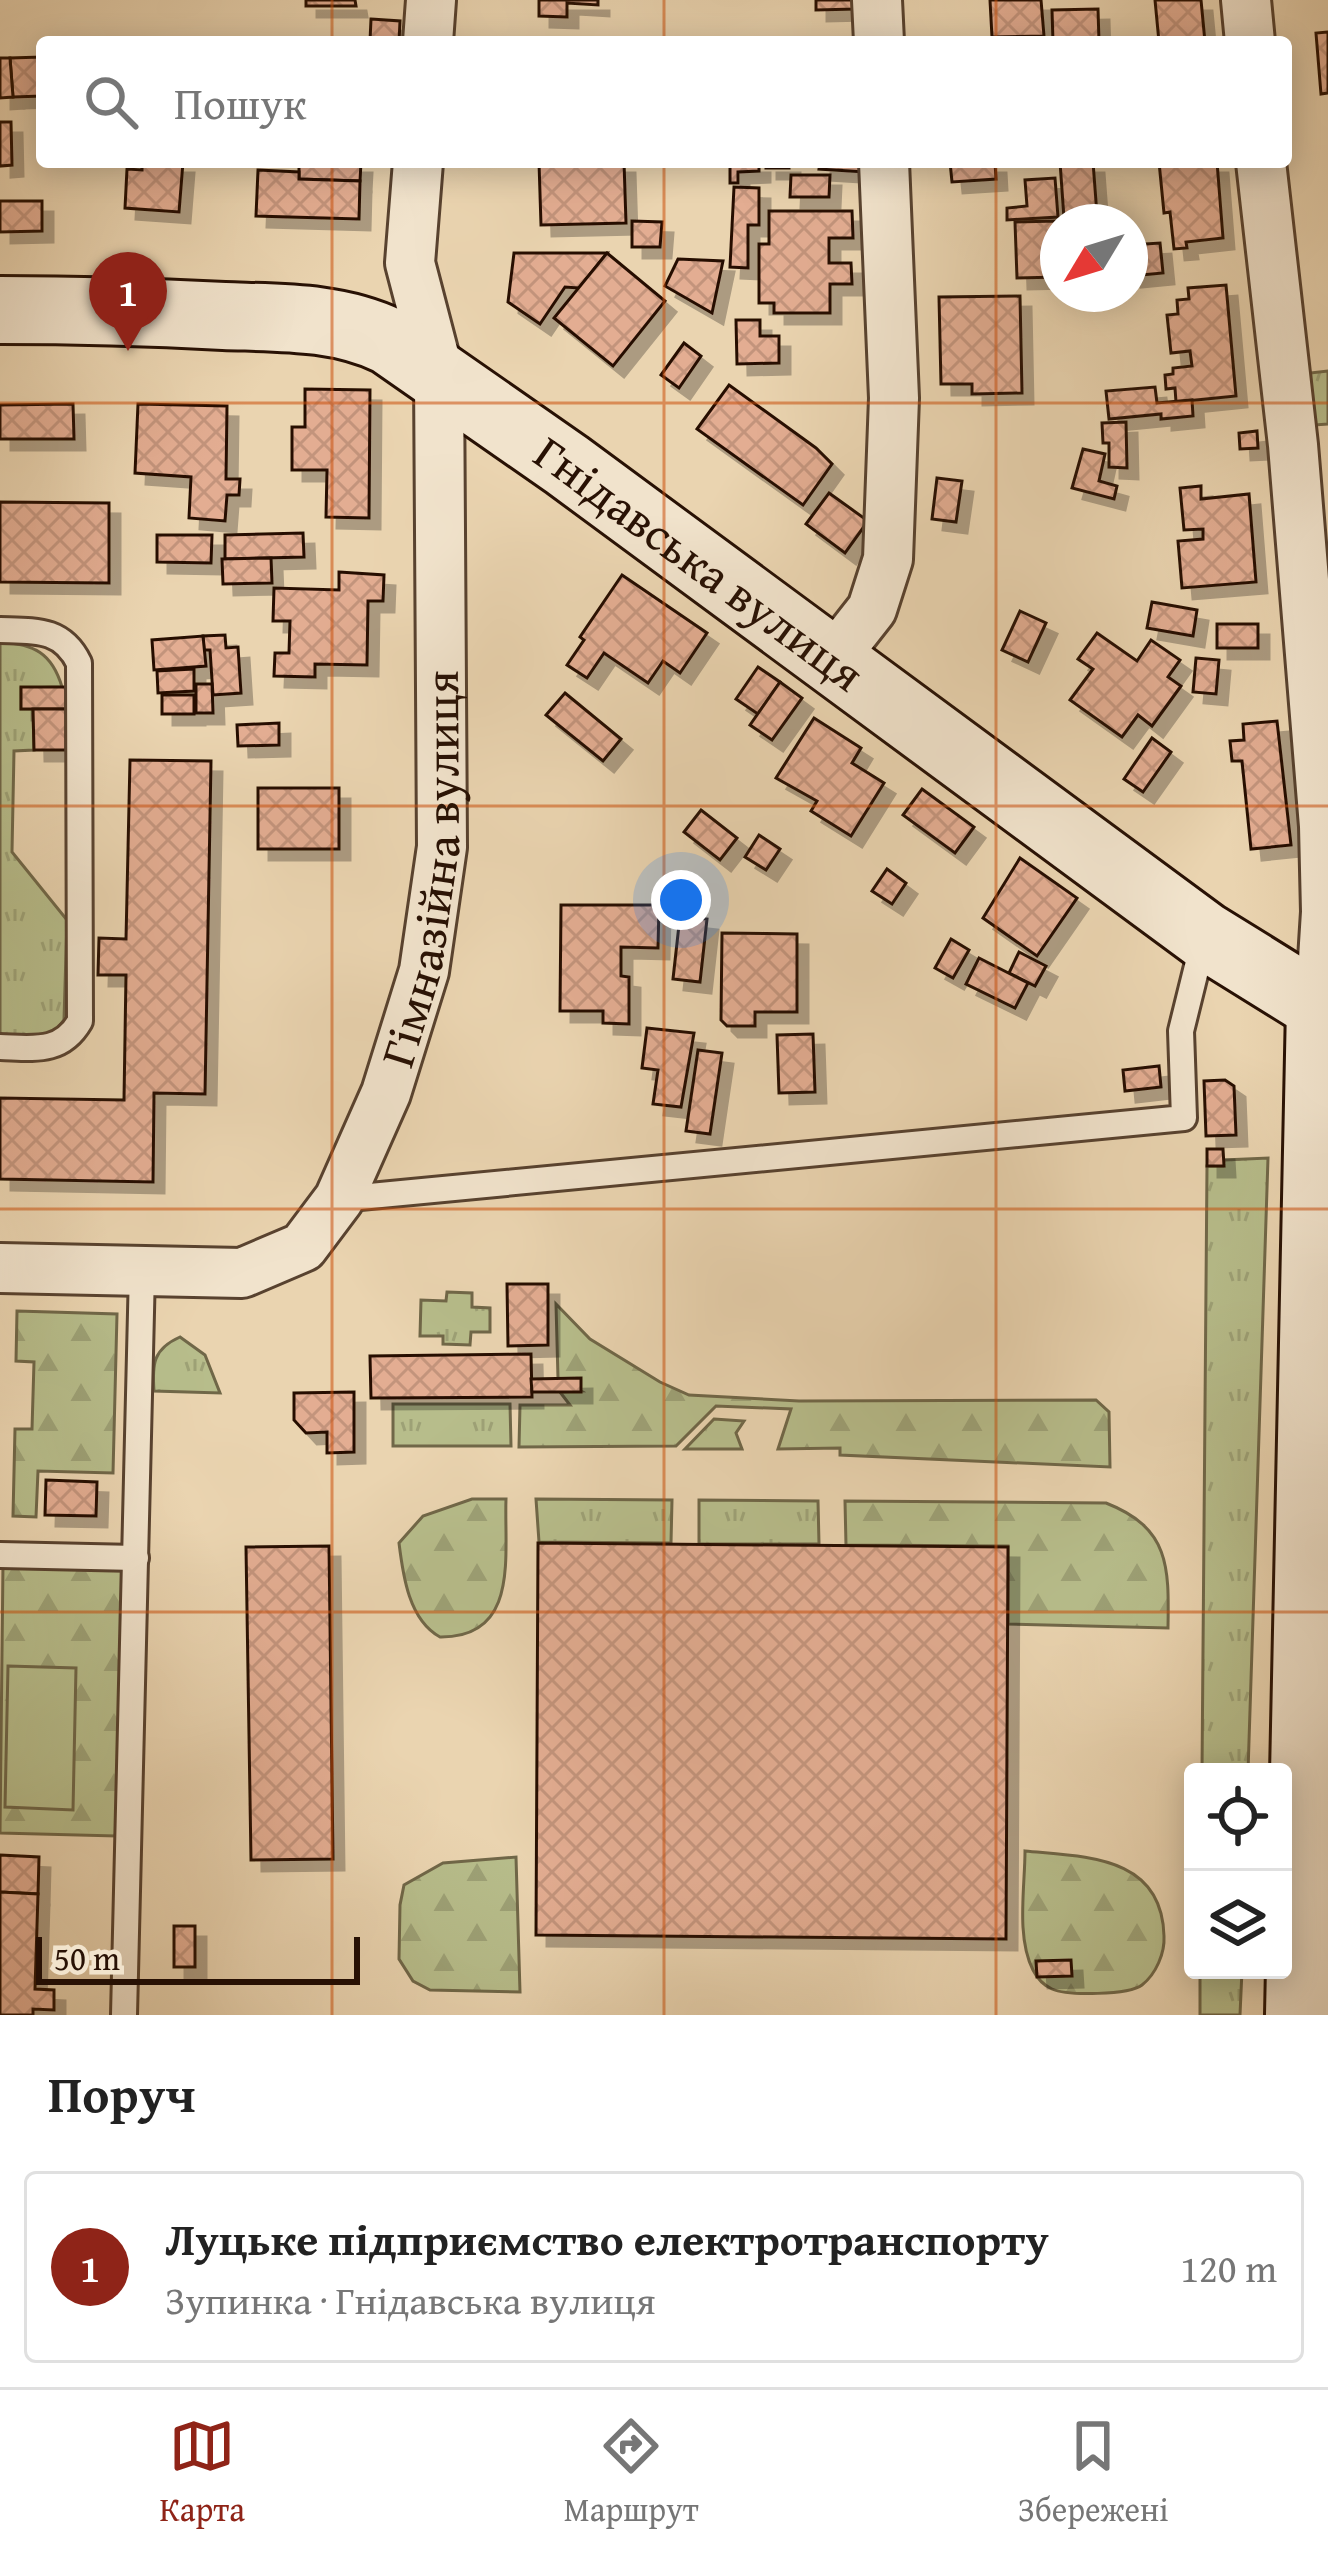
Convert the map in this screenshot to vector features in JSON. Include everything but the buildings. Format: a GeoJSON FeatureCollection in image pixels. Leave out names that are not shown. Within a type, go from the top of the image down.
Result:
{"type":"FeatureCollection","features":[{"type":"Feature","properties":{"kind":"main road","name":"Гнідавська вулиця"},"geometry":{"type":"LineString","coordinates":[[0,310],[130,311],[319,320],[360,327],[439,374],[1204,935],[1324,1008]]}},
{"type":"Feature","properties":{"kind":"main road"},"geometry":{"type":"LineString","coordinates":[[1298,2015],[1324,1008]]}},
{"type":"Feature","properties":{"kind":"street"},"geometry":{"type":"LineString","coordinates":[[428,36],[431,0]]}},
{"type":"Feature","properties":{"kind":"street"},"geometry":{"type":"LineString","coordinates":[[877,0],[879,36]]}},
{"type":"Feature","properties":{"kind":"street"},"geometry":{"type":"LineString","coordinates":[[1246,0],[1249,36]]}},
{"type":"Feature","properties":{"kind":"street","name":"Гімназійна вулиця"},"geometry":{"type":"LineString","coordinates":[[0,1268],[242,1273],[304,1247],[339,1199],[386,1093],[424,971],[442,848],[439,374],[410,263],[418,168]]}},
{"type":"Feature","properties":{"kind":"street"},"geometry":{"type":"LineString","coordinates":[[832,660],[872,609],[888,559],[894,398],[884,168]]}},
{"type":"Feature","properties":{"kind":"street"},"geometry":{"type":"LineString","coordinates":[[1262,168],[1302,445],[1326,825],[1324,1008]]}},
{"type":"Feature","properties":{"kind":"lane"},"geometry":{"type":"LineString","coordinates":[[0,630],[58,636],[71,646],[79,662],[80,1021],[70,1038],[50,1048],[0,1047]]}},
{"type":"Feature","properties":{"kind":"lane"},"geometry":{"type":"LineString","coordinates":[[339,1199],[1184,1118],[1181,1030],[1204,935]]}},
{"type":"Feature","properties":{"kind":"lane"},"geometry":{"type":"LineString","coordinates":[[0,1268],[0,1300]]}},
{"type":"Feature","properties":{"kind":"lane"},"geometry":{"type":"LineString","coordinates":[[124,2015],[142,1271]]}},
{"type":"Feature","properties":{"kind":"lane"},"geometry":{"type":"LineString","coordinates":[[0,1555],[136,1558]]}},
{"type":"Feature","properties":{"kind":"green space"},"geometry":{"type":"Polygon","coordinates":[[[1328,371],[1328,424],[1315,425],[1310,373],[1328,371]]]}},
{"type":"Feature","properties":{"kind":"green space"},"geometry":{"type":"Polygon","coordinates":[[[0,642],[40,652],[62,687],[21,688],[21,709],[33,709],[34,750],[14,751],[12,852],[67,920],[64,1020],[51,1037],[0,1039],[0,642]]]}},
{"type":"Feature","properties":{"kind":"green space"},"geometry":{"type":"Polygon","coordinates":[[[1268,1158],[1248,1763],[1202,1763],[1207,1166],[1223,1166],[1224,1160],[1268,1158]]]}},
{"type":"Feature","properties":{"kind":"green space"},"geometry":{"type":"Polygon","coordinates":[[[447,1292],[472,1293],[472,1307],[490,1308],[490,1332],[471,1332],[470,1345],[443,1344],[443,1336],[420,1336],[421,1300],[446,1301],[447,1292]]]}},
{"type":"Feature","properties":{"kind":"green space"},"geometry":{"type":"Polygon","coordinates":[[[556,1304],[590,1339],[689,1395],[799,1401],[1096,1400],[1109,1412],[1110,1467],[840,1455],[840,1448],[778,1449],[791,1409],[716,1406],[676,1446],[519,1447],[520,1405],[570,1405],[560,1392],[581,1391],[558,1378],[556,1304]]]}},
{"type":"Feature","properties":{"kind":"green space"},"geometry":{"type":"Polygon","coordinates":[[[17,1311],[117,1314],[113,1473],[38,1471],[36,1517],[13,1516],[15,1429],[32,1429],[34,1362],[16,1361],[17,1311]]]}},
{"type":"Feature","properties":{"kind":"green space"},"geometry":{"type":"Polygon","coordinates":[[[180,1337],[205,1355],[220,1393],[154,1391],[156,1358],[180,1337]]]}},
{"type":"Feature","properties":{"kind":"green space"},"geometry":{"type":"Polygon","coordinates":[[[393,1404],[510,1404],[511,1446],[393,1446],[393,1404]]]}},
{"type":"Feature","properties":{"kind":"green space"},"geometry":{"type":"Polygon","coordinates":[[[714,1419],[744,1421],[736,1433],[742,1449],[685,1449],[714,1419]]]}},
{"type":"Feature","properties":{"kind":"green space"},"geometry":{"type":"Polygon","coordinates":[[[472,1499],[506,1499],[502,1589],[496,1609],[484,1624],[466,1634],[440,1637],[414,1608],[399,1543],[423,1516],[472,1499]]]}},
{"type":"Feature","properties":{"kind":"green space"},"geometry":{"type":"Polygon","coordinates":[[[536,1499],[672,1500],[671,1543],[539,1542],[536,1499]]]}},
{"type":"Feature","properties":{"kind":"green space"},"geometry":{"type":"Polygon","coordinates":[[[699,1500],[818,1501],[819,1544],[699,1544],[699,1500]]]}},
{"type":"Feature","properties":{"kind":"green space"},"geometry":{"type":"Polygon","coordinates":[[[845,1501],[1106,1503],[1143,1524],[1154,1537],[1166,1568],[1168,1628],[1008,1624],[1008,1546],[846,1545],[845,1501]]]}},
{"type":"Feature","properties":{"kind":"green space"},"geometry":{"type":"Polygon","coordinates":[[[3,1563],[122,1567],[116,1836],[0,1833],[3,1563]]]}},
{"type":"Feature","properties":{"kind":"green space"},"geometry":{"type":"Polygon","coordinates":[[[8,1666],[76,1668],[73,1810],[5,1807],[8,1666]]]}},
{"type":"Feature","properties":{"kind":"green space"},"geometry":{"type":"Polygon","coordinates":[[[1025,1851],[1116,1865],[1150,1889],[1160,1909],[1164,1943],[1155,1969],[1142,1985],[1112,1993],[1071,1993],[1052,1989],[1038,1978],[1025,1943],[1025,1851]]]}},
{"type":"Feature","properties":{"kind":"green space"},"geometry":{"type":"Polygon","coordinates":[[[516,1857],[520,1992],[430,1990],[413,1981],[399,1959],[404,1885],[443,1863],[516,1857]]]}},
{"type":"Feature","properties":{"kind":"green space"},"geometry":{"type":"Polygon","coordinates":[[[1200,1979],[1242,1979],[1240,2015],[1200,2015],[1200,1979]]]}},
{"type":"Feature","properties":{"kind":"place","name":"Луцьке підприємство електротранспорту"},"geometry":{"type":"Point","coordinates":[128,351]}}]}
